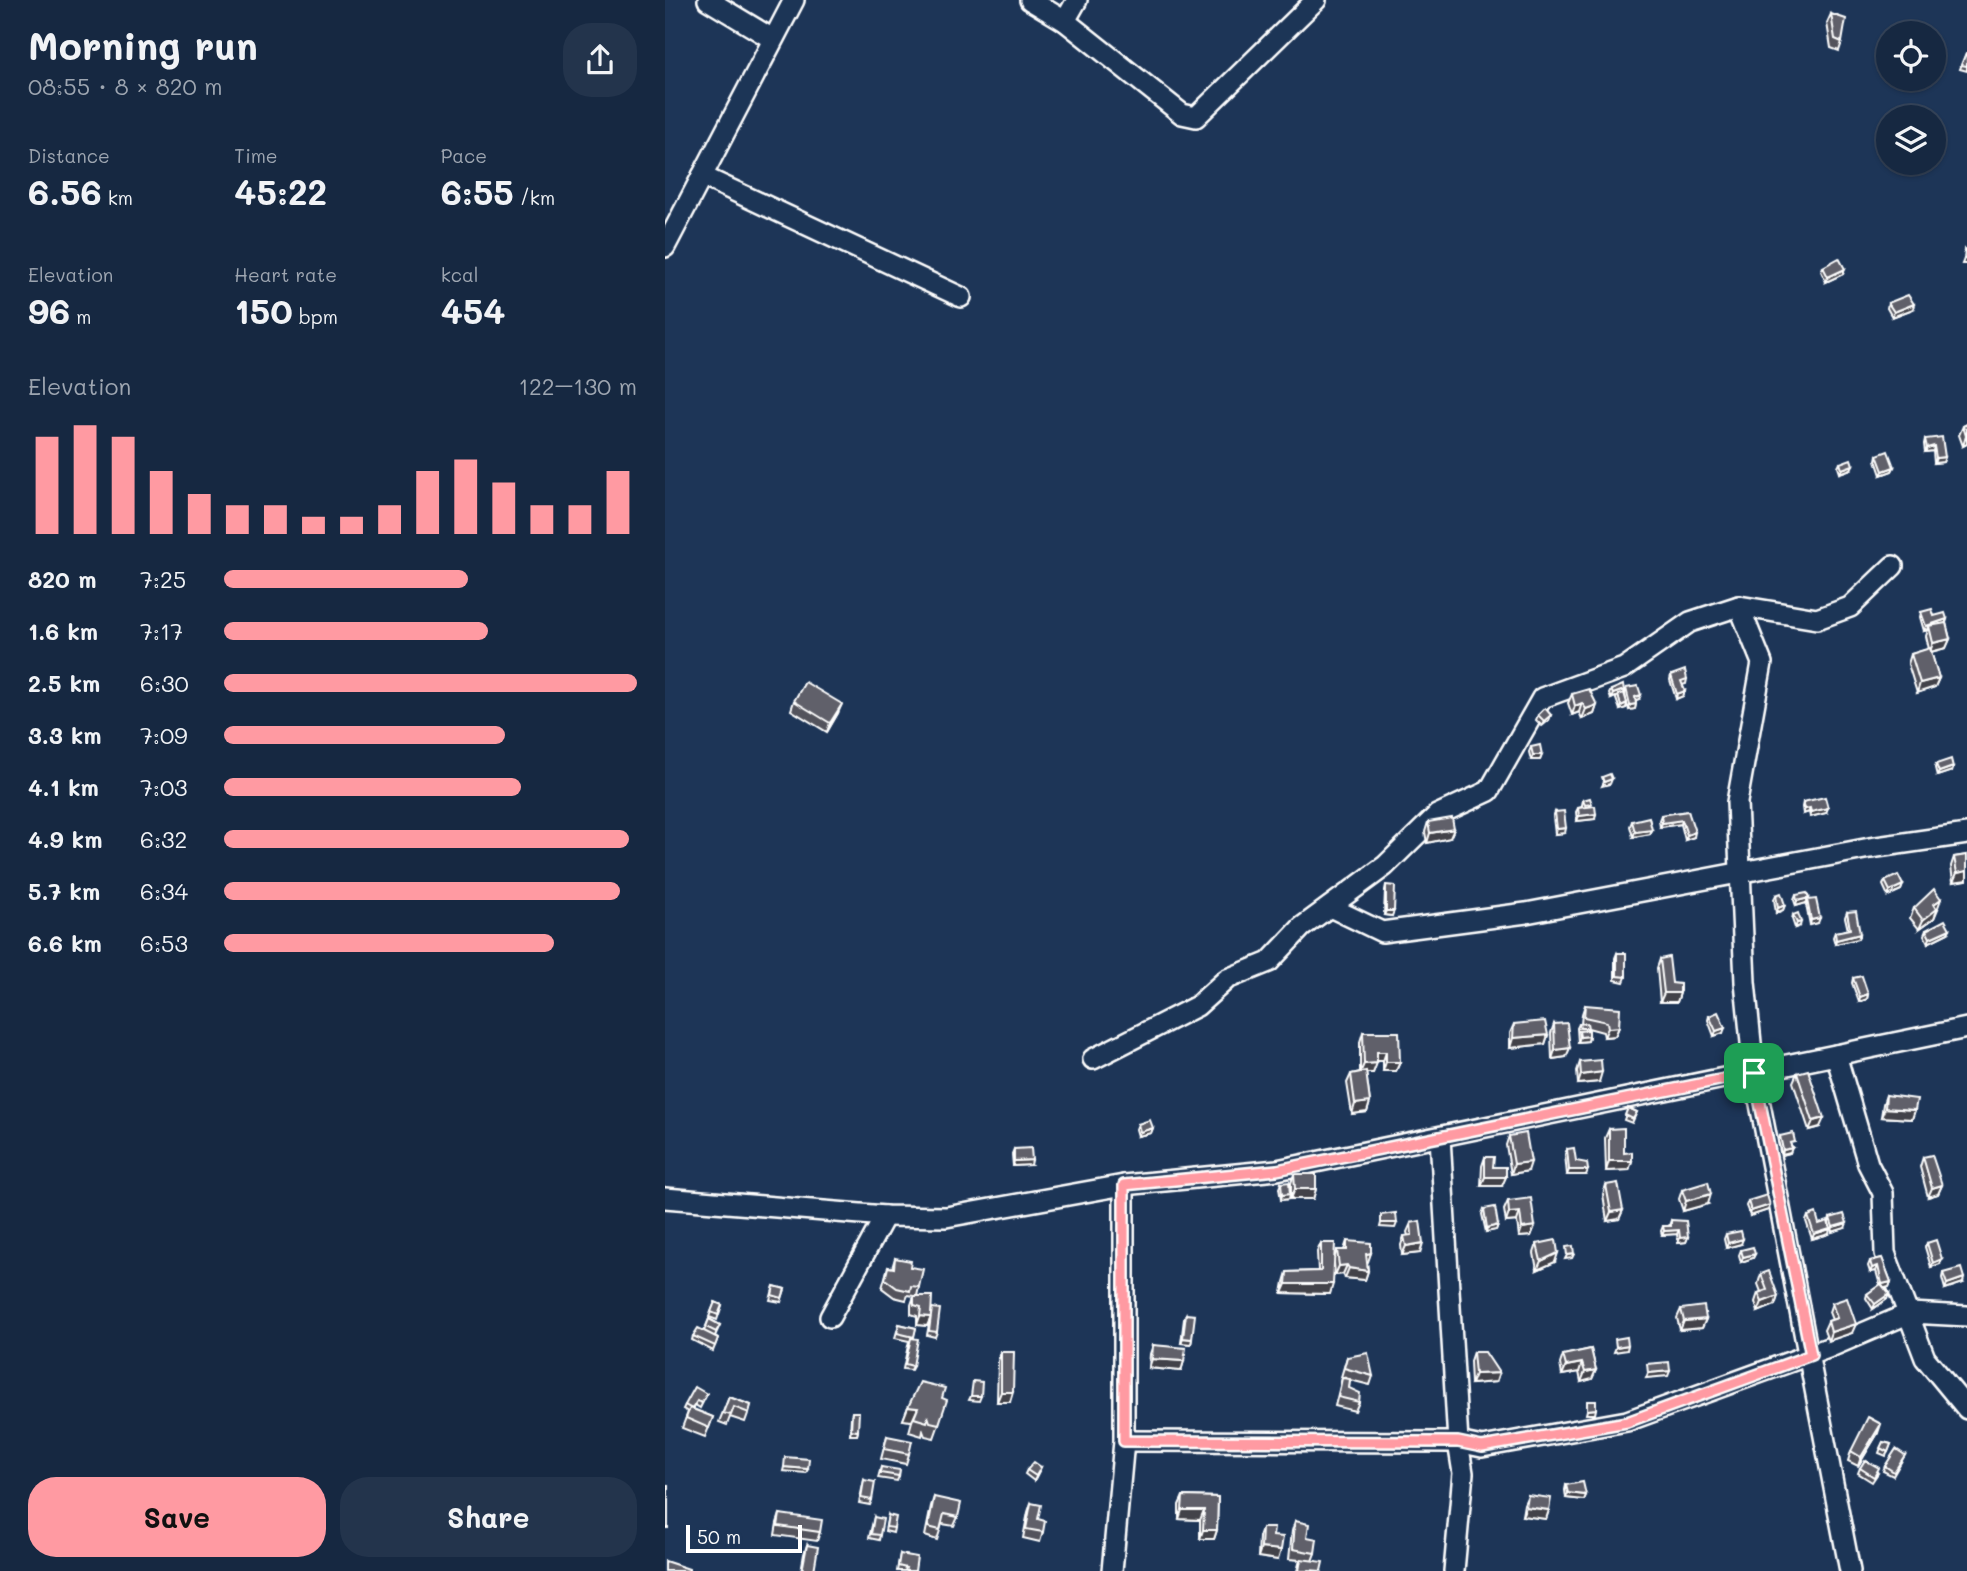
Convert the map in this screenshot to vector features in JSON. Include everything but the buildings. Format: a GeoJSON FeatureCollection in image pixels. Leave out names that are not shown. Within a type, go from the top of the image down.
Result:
{"type":"FeatureCollection","features":[{"type":"Feature","properties":{"kind":"street"},"geometry":{"type":"LineString","coordinates":[[708,0],[771,38]]}},
{"type":"Feature","properties":{"kind":"street"},"geometry":{"type":"LineString","coordinates":[[665,247],[674,210],[702,176],[771,38],[794,0]]}},
{"type":"Feature","properties":{"kind":"street"},"geometry":{"type":"LineString","coordinates":[[1030,0],[1065,22],[1182,114],[1196,117],[1316,0]]}},
{"type":"Feature","properties":{"kind":"street"},"geometry":{"type":"LineString","coordinates":[[1065,22],[1077,0]]}},
{"type":"Feature","properties":{"kind":"street"},"geometry":{"type":"LineString","coordinates":[[702,176],[961,297]]}},
{"type":"Feature","properties":{"kind":"street"},"geometry":{"type":"LineString","coordinates":[[1093,1059],[1197,1006],[1227,979],[1269,962],[1302,926],[1385,866],[1437,815],[1489,791],[1542,698],[1624,668],[1690,622],[1739,606],[1817,619],[1850,607],[1893,566]]}},
{"type":"Feature","properties":{"kind":"street"},"geometry":{"type":"LineString","coordinates":[[1739,606],[1762,663],[1737,802],[1745,982],[1754,1073],[1811,1355],[1850,1571]]}},
{"type":"Feature","properties":{"kind":"street"},"geometry":{"type":"LineString","coordinates":[[1330,907],[1382,932],[1526,913],[1870,848],[1967,834]]}},
{"type":"Feature","properties":{"kind":"street"},"geometry":{"type":"LineString","coordinates":[[665,1198],[885,1216],[946,1217],[1124,1185],[1277,1170],[1967,1028]]}},
{"type":"Feature","properties":{"kind":"street"},"geometry":{"type":"LineString","coordinates":[[1836,1055],[1868,1164],[1883,1192],[1885,1254],[1910,1313],[1925,1358],[1967,1409]]}},
{"type":"Feature","properties":{"kind":"street"},"geometry":{"type":"LineString","coordinates":[[1440,1137],[1458,1442],[1463,1473],[1454,1571]]}},
{"type":"Feature","properties":{"kind":"street"},"geometry":{"type":"LineString","coordinates":[[1112,1571],[1124,1441],[1124,1185]]}},
{"type":"Feature","properties":{"kind":"street"},"geometry":{"type":"LineString","coordinates":[[830,1317],[885,1216]]}},
{"type":"Feature","properties":{"kind":"street"},"geometry":{"type":"LineString","coordinates":[[1124,1441],[1458,1442],[1482,1447],[1627,1422],[1811,1355],[1910,1313],[1967,1317]]}},
{"type":"Feature","properties":{"kind":"route"},"geometry":{"type":"LineString","coordinates":[[1754,1073],[1811,1355],[1627,1422],[1482,1447],[1458,1442],[1124,1441],[1124,1185],[1277,1170],[1754,1073]]}}]}
